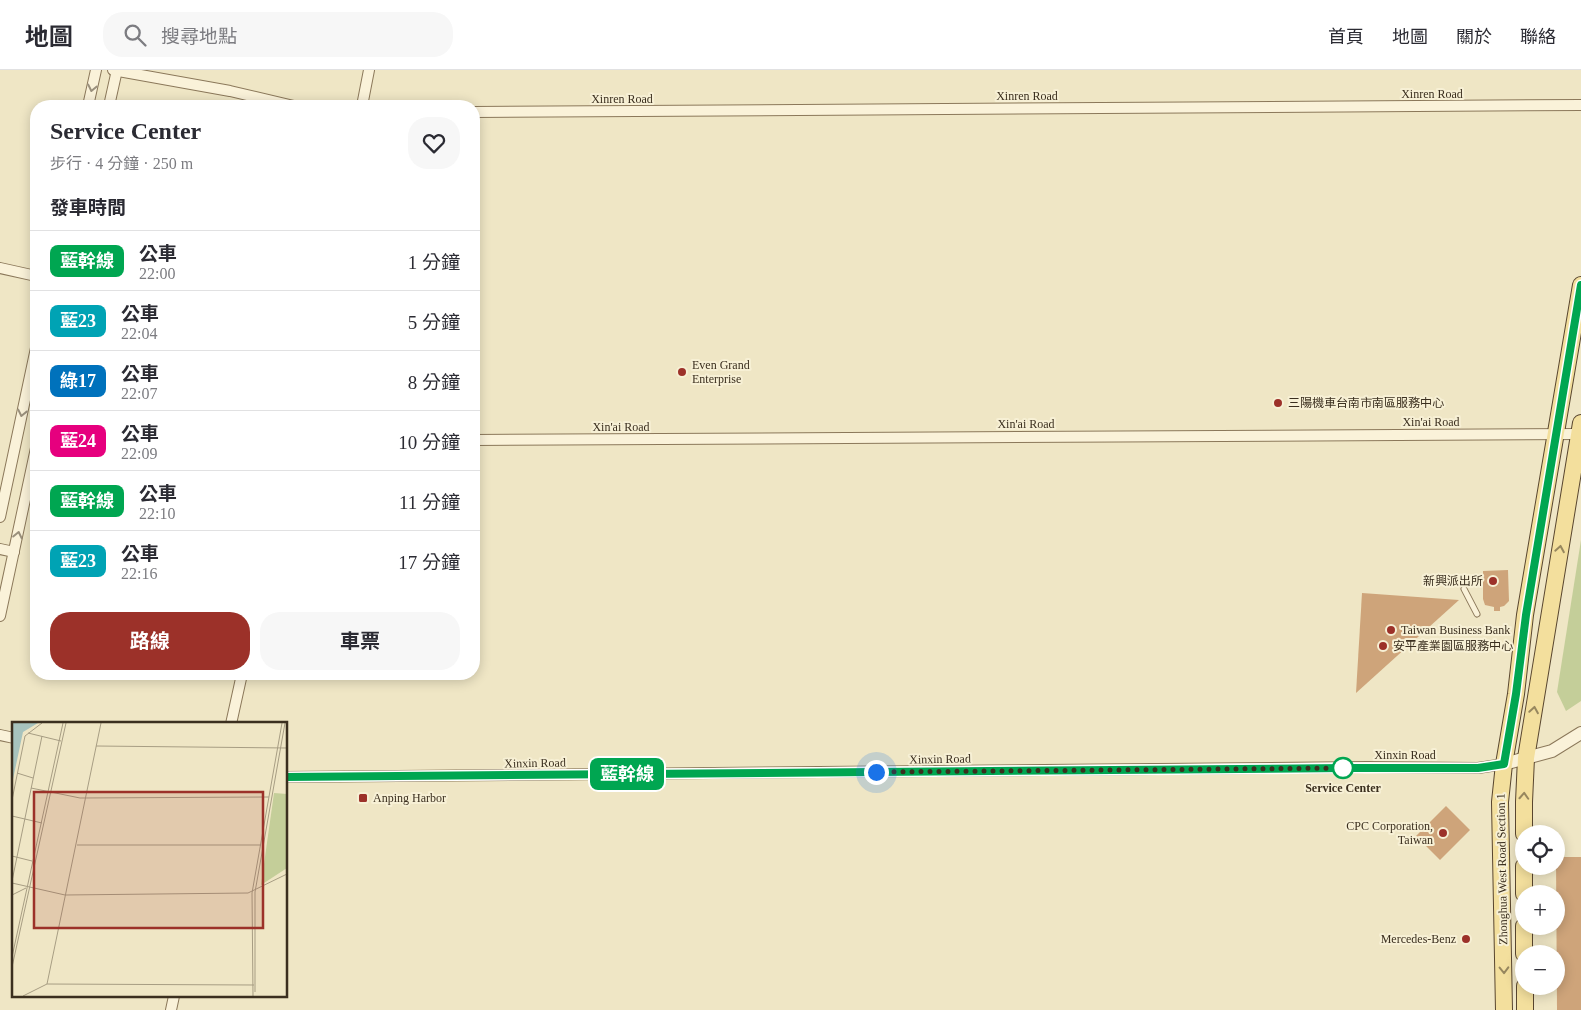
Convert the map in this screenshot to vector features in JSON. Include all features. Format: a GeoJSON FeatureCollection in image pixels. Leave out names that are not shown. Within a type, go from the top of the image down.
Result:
{"type":"FeatureCollection","features":[{"type":"Feature","properties":{"kind":"main road","name":"Zhonghua West Road Section 1"},"geometry":{"type":"LineString","coordinates":[[1504,1010],[1500,802],[1504,764],[1516,694],[1526,615],[1581,285]]}},
{"type":"Feature","properties":{"kind":"main road","name":"Zhonghua West Road Section 1"},"geometry":{"type":"LineString","coordinates":[[1524,825],[1526,758],[1580,428]]}},
{"type":"Feature","properties":{"kind":"main road"},"geometry":{"type":"LineString","coordinates":[[1524,995],[1525,1010]]}},
{"type":"Feature","properties":{"kind":"street"},"geometry":{"type":"LineString","coordinates":[[89,100],[96,70]]}},
{"type":"Feature","properties":{"kind":"street"},"geometry":{"type":"LineString","coordinates":[[110,100],[116,70],[268,100]]}},
{"type":"Feature","properties":{"kind":"street"},"geometry":{"type":"LineString","coordinates":[[363,100],[369,70]]}},
{"type":"Feature","properties":{"kind":"street","name":"Xinren Road"},"geometry":{"type":"LineString","coordinates":[[480,112],[1581,105]]}},
{"type":"Feature","properties":{"kind":"street"},"geometry":{"type":"LineString","coordinates":[[0,268],[30,275]]}},
{"type":"Feature","properties":{"kind":"street"},"geometry":{"type":"LineString","coordinates":[[0,517],[30,376]]}},
{"type":"Feature","properties":{"kind":"street","name":"Xin'ai Road"},"geometry":{"type":"LineString","coordinates":[[480,440],[1556,434],[1580,428]]}},
{"type":"Feature","properties":{"kind":"street"},"geometry":{"type":"LineString","coordinates":[[0,616],[30,476]]}},
{"type":"Feature","properties":{"kind":"street"},"geometry":{"type":"LineString","coordinates":[[0,549],[14,552]]}},
{"type":"Feature","properties":{"kind":"street"},"geometry":{"type":"LineString","coordinates":[[231,722],[241,680]]}},
{"type":"Feature","properties":{"kind":"street"},"geometry":{"type":"LineString","coordinates":[[1504,764],[1552,751],[1581,733]]}},
{"type":"Feature","properties":{"kind":"street","name":"Xinxin Road"},"geometry":{"type":"LineString","coordinates":[[288,777],[1478,768],[1504,764]]}},
{"type":"Feature","properties":{"kind":"lane"},"geometry":{"type":"LineString","coordinates":[[1464,589],[1477,614]]}},
{"type":"Feature","properties":{"kind":"green space"},"geometry":{"type":"Polygon","coordinates":[[[1581,540],[1581,701],[1566,711],[1557,692],[1581,540]]]}},
{"type":"Feature","properties":{"kind":"building"},"geometry":{"type":"Polygon","coordinates":[[[1508,570],[1509,601],[1500,607],[1500,611],[1494,611],[1494,607],[1485,605],[1483,599],[1483,571],[1508,570]]]}},
{"type":"Feature","properties":{"kind":"building","name":"安平產業園區服務中心"},"geometry":{"type":"Polygon","coordinates":[[[1362,593],[1459,600],[1356,693],[1362,593]]]}},
{"type":"Feature","properties":{"kind":"building","name":"CPC Corporation, Taiwan"},"geometry":{"type":"Polygon","coordinates":[[[1446,806],[1470,830],[1440,860],[1416,836],[1446,806]]]}},
{"type":"Feature","properties":{"kind":"building"},"geometry":{"type":"Polygon","coordinates":[[[1565,857],[1581,857],[1581,1010],[1557,1010],[1557,995],[1565,995],[1565,945],[1557,945],[1557,935],[1565,935],[1565,885],[1556,885],[1556,875],[1565,875],[1565,857]]]}},
{"type":"Feature","properties":{"kind":"bus line","name":"藍幹線"},"geometry":{"type":"LineString","coordinates":[[288,777],[1478,768],[1504,764],[1548,478],[1581,285]]}},
{"type":"Feature","properties":{"kind":"place","name":"Even Grand Enterprise"},"geometry":{"type":"Point","coordinates":[682,372]}},
{"type":"Feature","properties":{"kind":"place","name":"三陽機車台南市南區服務中心"},"geometry":{"type":"Point","coordinates":[1278,403]}},
{"type":"Feature","properties":{"kind":"place","name":"新興派出所"},"geometry":{"type":"Point","coordinates":[1493,581]}},
{"type":"Feature","properties":{"kind":"place","name":"Taiwan Business Bank"},"geometry":{"type":"Point","coordinates":[1391,630]}},
{"type":"Feature","properties":{"kind":"place","name":"安平產業園區服務中心"},"geometry":{"type":"Point","coordinates":[1383,646]}},
{"type":"Feature","properties":{"kind":"place","name":"Service Center"},"geometry":{"type":"Point","coordinates":[1343,768]}},
{"type":"Feature","properties":{"kind":"place","name":"Anping Harbor"},"geometry":{"type":"Point","coordinates":[363,798]}},
{"type":"Feature","properties":{"kind":"place","name":"CPC Corporation, Taiwan"},"geometry":{"type":"Point","coordinates":[1443,833]}},
{"type":"Feature","properties":{"kind":"place","name":"Mercedes-Benz"},"geometry":{"type":"Point","coordinates":[1466,939]}},
{"type":"Feature","properties":{"kind":"route"},"geometry":{"type":"LineString","coordinates":[[876,772],[1347,768],[1343,768]]}}]}
